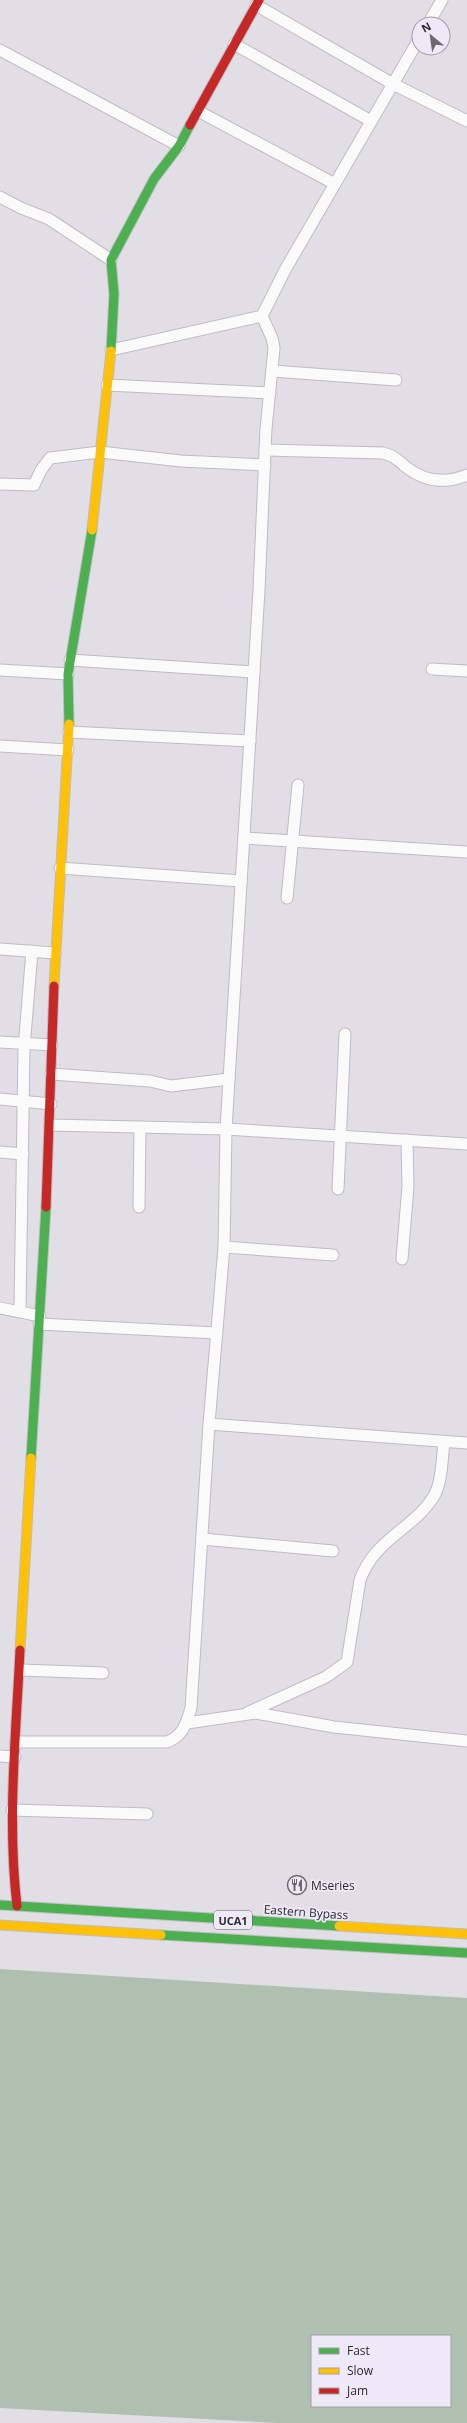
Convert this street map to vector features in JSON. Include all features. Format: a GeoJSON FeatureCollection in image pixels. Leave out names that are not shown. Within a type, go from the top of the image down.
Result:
{"type":"FeatureCollection","features":[{"type":"Feature","properties":{"kind":"street"},"geometry":{"type":"LineString","coordinates":[[433,16],[442,0]]}},
{"type":"Feature","properties":{"kind":"street"},"geometry":{"type":"LineString","coordinates":[[17,1906],[12,1862],[12,1810],[26,1532],[40,1320],[50,1125],[55,953],[69,732],[68,674],[94,517],[111,350],[114,294],[111,260],[154,179],[179,146],[257,3],[393,84],[467,121]]}},
{"type":"Feature","properties":{"kind":"street"},"geometry":{"type":"LineString","coordinates":[[234,44],[371,121]]}},
{"type":"Feature","properties":{"kind":"street"},"geometry":{"type":"LineString","coordinates":[[0,50],[179,146]]}},
{"type":"Feature","properties":{"kind":"street"},"geometry":{"type":"LineString","coordinates":[[262,316],[285,270],[411,53]]}},
{"type":"Feature","properties":{"kind":"street"},"geometry":{"type":"LineString","coordinates":[[198,111],[335,184]]}},
{"type":"Feature","properties":{"kind":"street"},"geometry":{"type":"LineString","coordinates":[[0,198],[49,219],[111,260]]}},
{"type":"Feature","properties":{"kind":"street"},"geometry":{"type":"LineString","coordinates":[[111,350],[262,316]]}},
{"type":"Feature","properties":{"kind":"street"},"geometry":{"type":"LineString","coordinates":[[16,1742],[167,1742],[178,1738],[186,1723],[191,1708],[209,1424],[224,1247],[226,1129],[254,672],[265,450],[272,371],[272,338],[262,316]]}},
{"type":"Feature","properties":{"kind":"street"},"geometry":{"type":"LineString","coordinates":[[272,371],[396,380]]}},
{"type":"Feature","properties":{"kind":"street"},"geometry":{"type":"LineString","coordinates":[[107,384],[270,393]]}},
{"type":"Feature","properties":{"kind":"street"},"geometry":{"type":"LineString","coordinates":[[265,450],[383,453],[394,456],[426,480],[453,480],[467,475]]}},
{"type":"Feature","properties":{"kind":"street"},"geometry":{"type":"LineString","coordinates":[[0,484],[34,485],[41,470],[50,458],[100,452],[174,461],[265,465]]}},
{"type":"Feature","properties":{"kind":"street"},"geometry":{"type":"LineString","coordinates":[[70,660],[254,672]]}},
{"type":"Feature","properties":{"kind":"street"},"geometry":{"type":"LineString","coordinates":[[432,669],[467,671]]}},
{"type":"Feature","properties":{"kind":"street"},"geometry":{"type":"LineString","coordinates":[[0,670],[68,674]]}},
{"type":"Feature","properties":{"kind":"street"},"geometry":{"type":"LineString","coordinates":[[69,732],[250,741]]}},
{"type":"Feature","properties":{"kind":"street"},"geometry":{"type":"LineString","coordinates":[[0,746],[68,750]]}},
{"type":"Feature","properties":{"kind":"street"},"geometry":{"type":"LineString","coordinates":[[287,898],[298,785]]}},
{"type":"Feature","properties":{"kind":"street"},"geometry":{"type":"LineString","coordinates":[[244,838],[467,852]]}},
{"type":"Feature","properties":{"kind":"street"},"geometry":{"type":"LineString","coordinates":[[60,868],[241,881]]}},
{"type":"Feature","properties":{"kind":"street"},"geometry":{"type":"LineString","coordinates":[[0,949],[55,953]]}},
{"type":"Feature","properties":{"kind":"street"},"geometry":{"type":"LineString","coordinates":[[20,1310],[25,1043],[32,951]]}},
{"type":"Feature","properties":{"kind":"street"},"geometry":{"type":"LineString","coordinates":[[338,1189],[339,1135],[345,1034]]}},
{"type":"Feature","properties":{"kind":"street"},"geometry":{"type":"LineString","coordinates":[[0,1042],[52,1045]]}},
{"type":"Feature","properties":{"kind":"street"},"geometry":{"type":"LineString","coordinates":[[51,1074],[150,1081],[171,1086],[229,1079]]}},
{"type":"Feature","properties":{"kind":"street"},"geometry":{"type":"LineString","coordinates":[[0,1099],[51,1104]]}},
{"type":"Feature","properties":{"kind":"street"},"geometry":{"type":"LineString","coordinates":[[50,1125],[226,1129],[467,1144]]}},
{"type":"Feature","properties":{"kind":"street"},"geometry":{"type":"LineString","coordinates":[[139,1207],[140,1127]]}},
{"type":"Feature","properties":{"kind":"street"},"geometry":{"type":"LineString","coordinates":[[402,1259],[408,1186],[407,1140]]}},
{"type":"Feature","properties":{"kind":"street"},"geometry":{"type":"LineString","coordinates":[[0,1152],[23,1154]]}},
{"type":"Feature","properties":{"kind":"street"},"geometry":{"type":"LineString","coordinates":[[224,1247],[333,1255]]}},
{"type":"Feature","properties":{"kind":"street"},"geometry":{"type":"LineString","coordinates":[[0,1308],[20,1310],[40,1320],[217,1333]]}},
{"type":"Feature","properties":{"kind":"street"},"geometry":{"type":"LineString","coordinates":[[209,1424],[467,1443]]}},
{"type":"Feature","properties":{"kind":"street"},"geometry":{"type":"LineString","coordinates":[[247,1713],[326,1677],[347,1662],[360,1580],[364,1570],[387,1540],[421,1511],[434,1496],[440,1475],[444,1442]]}},
{"type":"Feature","properties":{"kind":"street"},"geometry":{"type":"LineString","coordinates":[[202,1539],[333,1551]]}},
{"type":"Feature","properties":{"kind":"street"},"geometry":{"type":"LineString","coordinates":[[20,1670],[103,1673]]}},
{"type":"Feature","properties":{"kind":"street"},"geometry":{"type":"LineString","coordinates":[[186,1723],[247,1713],[274,1715],[334,1727],[467,1741]]}},
{"type":"Feature","properties":{"kind":"street"},"geometry":{"type":"LineString","coordinates":[[0,1756],[15,1757]]}},
{"type":"Feature","properties":{"kind":"street"},"geometry":{"type":"LineString","coordinates":[[12,1810],[147,1814]]}},
{"type":"Feature","properties":{"kind":"street","name":"Eastern Bypass"},"geometry":{"type":"LineString","coordinates":[[0,1905],[467,1934]]}},
{"type":"Feature","properties":{"kind":"street","name":"UCA1"},"geometry":{"type":"LineString","coordinates":[[0,1925],[467,1953]]}},
{"type":"Feature","properties":{"kind":"green space"},"geometry":{"type":"Polygon","coordinates":[[[0,1969],[467,1998],[467,2423],[277,2423],[0,2408],[0,1969]]]}},
{"type":"Feature","properties":{"kind":"traffic: fast"},"geometry":{"type":"LineString","coordinates":[[111,351],[114,294],[111,260],[154,179],[179,146],[190,125]]}},
{"type":"Feature","properties":{"kind":"traffic: fast"},"geometry":{"type":"LineString","coordinates":[[69,724],[68,674],[92,530]]}},
{"type":"Feature","properties":{"kind":"traffic: fast"},"geometry":{"type":"LineString","coordinates":[[31,1458],[46,1207]]}},
{"type":"Feature","properties":{"kind":"traffic: fast"},"geometry":{"type":"LineString","coordinates":[[0,1905],[339,1926]]}},
{"type":"Feature","properties":{"kind":"traffic: fast"},"geometry":{"type":"LineString","coordinates":[[161,1935],[467,1953]]}},
{"type":"Feature","properties":{"kind":"traffic: slow"},"geometry":{"type":"LineString","coordinates":[[92,530],[111,351]]}},
{"type":"Feature","properties":{"kind":"traffic: slow"},"geometry":{"type":"LineString","coordinates":[[54,986],[69,724]]}},
{"type":"Feature","properties":{"kind":"traffic: slow"},"geometry":{"type":"LineString","coordinates":[[20,1650],[31,1458]]}},
{"type":"Feature","properties":{"kind":"traffic: slow"},"geometry":{"type":"LineString","coordinates":[[0,1925],[161,1935]]}},
{"type":"Feature","properties":{"kind":"traffic: slow"},"geometry":{"type":"LineString","coordinates":[[339,1926],[467,1934]]}},
{"type":"Feature","properties":{"kind":"traffic: jam"},"geometry":{"type":"LineString","coordinates":[[190,125],[259,0]]}},
{"type":"Feature","properties":{"kind":"traffic: jam"},"geometry":{"type":"LineString","coordinates":[[46,1207],[54,986]]}},
{"type":"Feature","properties":{"kind":"traffic: jam"},"geometry":{"type":"LineString","coordinates":[[17,1906],[14,1874],[12,1810],[20,1650]]}},
{"type":"Feature","properties":{"kind":"place","name":"Mseries"},"geometry":{"type":"Point","coordinates":[297,1885]}}]}
